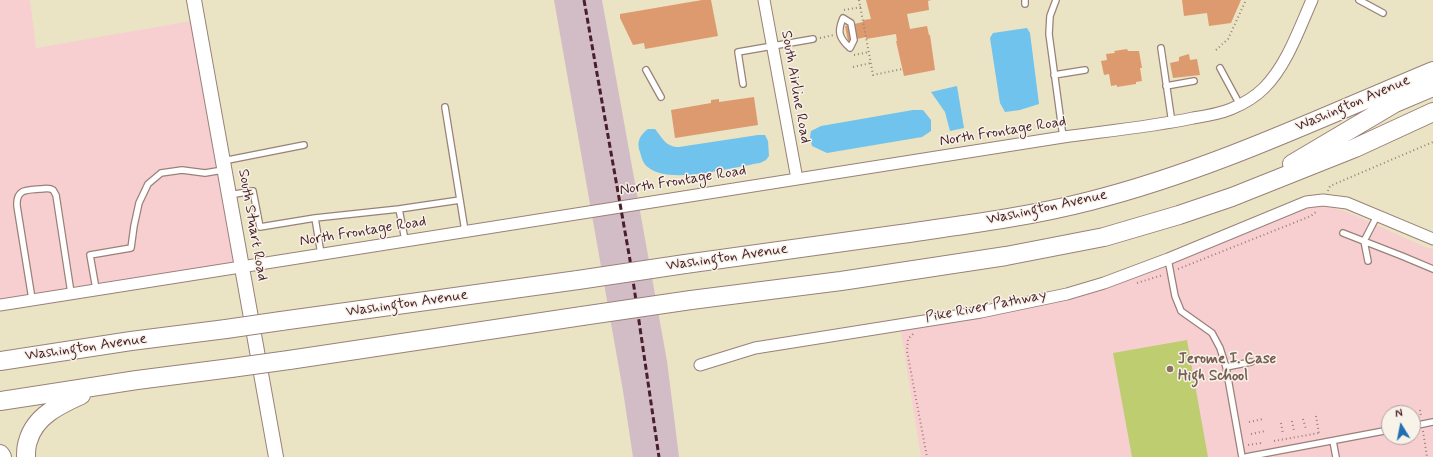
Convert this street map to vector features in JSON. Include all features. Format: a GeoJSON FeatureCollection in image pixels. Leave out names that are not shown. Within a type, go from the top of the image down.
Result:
{"type":"FeatureCollection","features":[{"type":"Feature","properties":{"kind":"main road","name":"Washington Avenue"},"geometry":{"type":"LineString","coordinates":[[0,361],[131,341],[967,225],[1028,214],[1089,201],[1216,162],[1433,71]]}},
{"type":"Feature","properties":{"kind":"main road"},"geometry":{"type":"LineString","coordinates":[[1260,186],[1300,158],[1360,123],[1395,103],[1433,87]]}},
{"type":"Feature","properties":{"kind":"main road"},"geometry":{"type":"LineString","coordinates":[[0,401],[137,380],[289,360],[691,300],[841,281],[982,259],[1104,237],[1179,215],[1232,197],[1355,148],[1433,112]]}},
{"type":"Feature","properties":{"kind":"main road"},"geometry":{"type":"LineString","coordinates":[[26,457],[28,441],[35,425],[52,408],[82,395],[137,380]]}},
{"type":"Feature","properties":{"kind":"street","name":"South Stuart Road"},"geometry":{"type":"LineString","coordinates":[[194,0],[276,457]]}},
{"type":"Feature","properties":{"kind":"street","name":"South Airline Road"},"geometry":{"type":"LineString","coordinates":[[764,0],[797,179]]}},
{"type":"Feature","properties":{"kind":"street","name":"North Frontage Road"},"geometry":{"type":"LineString","coordinates":[[0,304],[1063,137],[1172,123],[1222,112],[1240,105],[1258,94],[1276,75],[1312,0]]}},
{"type":"Feature","properties":{"kind":"street"},"geometry":{"type":"LineString","coordinates":[[700,365],[755,348],[982,312],[1067,294],[1104,283],[1168,259],[1306,202],[1323,200],[1347,203],[1433,239]]}},
{"type":"Feature","properties":{"kind":"lane"},"geometry":{"type":"LineString","coordinates":[[1056,0],[1050,16],[1049,34],[1063,137]]}},
{"type":"Feature","properties":{"kind":"lane"},"geometry":{"type":"LineString","coordinates":[[1359,0],[1383,13]]}},
{"type":"Feature","properties":{"kind":"lane"},"geometry":{"type":"LineString","coordinates":[[843,18],[851,23],[854,40],[850,48],[842,41],[840,34],[839,27],[843,18]]}},
{"type":"Feature","properties":{"kind":"lane"},"geometry":{"type":"LineString","coordinates":[[743,84],[738,52],[813,39]]}},
{"type":"Feature","properties":{"kind":"lane"},"geometry":{"type":"LineString","coordinates":[[1161,48],[1172,123]]}},
{"type":"Feature","properties":{"kind":"lane"},"geometry":{"type":"LineString","coordinates":[[1220,68],[1240,105]]}},
{"type":"Feature","properties":{"kind":"lane"},"geometry":{"type":"LineString","coordinates":[[646,70],[662,97]]}},
{"type":"Feature","properties":{"kind":"lane"},"geometry":{"type":"LineString","coordinates":[[1054,75],[1085,70]]}},
{"type":"Feature","properties":{"kind":"lane"},"geometry":{"type":"LineString","coordinates":[[1166,86],[1194,81]]}},
{"type":"Feature","properties":{"kind":"lane"},"geometry":{"type":"LineString","coordinates":[[445,107],[465,231]]}},
{"type":"Feature","properties":{"kind":"lane"},"geometry":{"type":"LineString","coordinates":[[96,290],[90,255],[131,248],[138,203],[148,184],[161,173],[182,170],[205,173],[224,166],[304,145]]}},
{"type":"Feature","properties":{"kind":"lane"},"geometry":{"type":"LineString","coordinates":[[32,300],[17,206],[17,199],[20,193],[25,190],[49,188],[53,190],[56,195],[71,293]]}},
{"type":"Feature","properties":{"kind":"lane"},"geometry":{"type":"LineString","coordinates":[[229,195],[253,191],[260,227],[315,218],[399,209],[460,200]]}},
{"type":"Feature","properties":{"kind":"lane"},"geometry":{"type":"LineString","coordinates":[[399,209],[405,240]]}},
{"type":"Feature","properties":{"kind":"lane"},"geometry":{"type":"LineString","coordinates":[[1368,261],[1364,241],[1377,216]]}},
{"type":"Feature","properties":{"kind":"lane"},"geometry":{"type":"LineString","coordinates":[[315,218],[322,254]]}},
{"type":"Feature","properties":{"kind":"lane"},"geometry":{"type":"LineString","coordinates":[[1343,233],[1433,269]]}},
{"type":"Feature","properties":{"kind":"lane"},"geometry":{"type":"LineString","coordinates":[[1168,259],[1175,296],[1181,311],[1212,333],[1220,348],[1226,367],[1242,457]]}},
{"type":"Feature","properties":{"kind":"lane"},"geometry":{"type":"LineString","coordinates":[[1226,367],[1251,362]]}},
{"type":"Feature","properties":{"kind":"lane"},"geometry":{"type":"LineString","coordinates":[[1421,424],[1433,422]]}},
{"type":"Feature","properties":{"kind":"lane"},"geometry":{"type":"LineString","coordinates":[[1246,457],[1381,432]]}},
{"type":"Feature","properties":{"kind":"lane"},"geometry":{"type":"LineString","coordinates":[[1333,441],[1336,457]]}},
{"type":"Feature","properties":{"kind":"path"},"geometry":{"type":"LineString","coordinates":[[860,0],[873,75],[902,70]]}},
{"type":"Feature","properties":{"kind":"path"},"geometry":{"type":"LineString","coordinates":[[1216,50],[1228,39],[1246,0]]}},
{"type":"Feature","properties":{"kind":"path"},"geometry":{"type":"LineString","coordinates":[[842,10],[861,7]]}},
{"type":"Feature","properties":{"kind":"path"},"geometry":{"type":"LineString","coordinates":[[813,39],[840,34]]}},
{"type":"Feature","properties":{"kind":"path"},"geometry":{"type":"LineString","coordinates":[[851,56],[869,52]]}},
{"type":"Feature","properties":{"kind":"path"},"geometry":{"type":"LineString","coordinates":[[853,67],[871,64]]}},
{"type":"Feature","properties":{"kind":"path"},"geometry":{"type":"LineString","coordinates":[[1328,190],[1330,186],[1433,142]]}},
{"type":"Feature","properties":{"kind":"path"},"geometry":{"type":"LineString","coordinates":[[1179,268],[1311,216],[1318,209]]}},
{"type":"Feature","properties":{"kind":"path"},"geometry":{"type":"LineString","coordinates":[[1134,284],[1164,274]]}},
{"type":"Feature","properties":{"kind":"path","name":"Pike River Pathway"},"geometry":{"type":"LineString","coordinates":[[916,331],[908,339],[907,351],[927,457]]}},
{"type":"Feature","properties":{"kind":"path"},"geometry":{"type":"LineString","coordinates":[[1316,416],[1320,437]]}},
{"type":"Feature","properties":{"kind":"path"},"geometry":{"type":"LineString","coordinates":[[1249,422],[1263,419]]}},
{"type":"Feature","properties":{"kind":"path"},"geometry":{"type":"LineString","coordinates":[[1303,419],[1306,429]]}},
{"type":"Feature","properties":{"kind":"path"},"geometry":{"type":"LineString","coordinates":[[1292,421],[1294,432]]}},
{"type":"Feature","properties":{"kind":"path"},"geometry":{"type":"LineString","coordinates":[[1281,423],[1283,434]]}},
{"type":"Feature","properties":{"kind":"path"},"geometry":{"type":"LineString","coordinates":[[1251,434],[1265,431]]}},
{"type":"Feature","properties":{"kind":"path"},"geometry":{"type":"LineString","coordinates":[[1423,431],[1427,457]]}},
{"type":"Feature","properties":{"kind":"path"},"geometry":{"type":"LineString","coordinates":[[1274,441],[1319,433]]}},
{"type":"Feature","properties":{"kind":"path"},"geometry":{"type":"LineString","coordinates":[[1247,445],[1261,443]]}},
{"type":"Feature","properties":{"kind":"shaded area"},"geometry":{"type":"Polygon","coordinates":[[[0,0],[30,0],[36,48],[197,20],[242,266],[0,305],[0,0]]]}},
{"type":"Feature","properties":{"kind":"shaded area"},"geometry":{"type":"Polygon","coordinates":[[[554,0],[602,0],[667,361],[679,457],[633,457],[623,391],[554,0]]]}},
{"type":"Feature","properties":{"kind":"shaded area","name":"Jerome I. Case High School"},"geometry":{"type":"Polygon","coordinates":[[[1323,200],[1334,208],[1350,213],[1425,247],[1433,249],[1433,457],[921,457],[900,325],[1067,294],[1323,200]]]}},
{"type":"Feature","properties":{"kind":"green space"},"geometry":{"type":"Polygon","coordinates":[[[1187,340],[1208,457],[1132,457],[1113,353],[1187,340]]]}},
{"type":"Feature","properties":{"kind":"water"},"geometry":{"type":"Polygon","coordinates":[[[1027,28],[1030,33],[1039,104],[1020,110],[1005,112],[1000,103],[990,38],[993,33],[1027,28]]]}},
{"type":"Feature","properties":{"kind":"water"},"geometry":{"type":"Polygon","coordinates":[[[957,86],[964,128],[950,131],[945,112],[931,92],[957,86]]]}},
{"type":"Feature","properties":{"kind":"water"},"geometry":{"type":"Polygon","coordinates":[[[913,110],[923,110],[931,120],[931,131],[922,137],[827,153],[812,146],[810,137],[811,131],[821,126],[913,110]]]}},
{"type":"Feature","properties":{"kind":"water"},"geometry":{"type":"Polygon","coordinates":[[[648,129],[655,129],[668,144],[675,147],[765,135],[768,141],[769,156],[766,160],[760,163],[719,171],[686,175],[659,173],[645,165],[638,145],[643,134],[648,129]]]}},
{"type":"Feature","properties":{"kind":"building"},"geometry":{"type":"Polygon","coordinates":[[[702,0],[711,0],[718,36],[645,49],[644,43],[633,45],[620,18],[620,14],[702,0]]]}},
{"type":"Feature","properties":{"kind":"building"},"geometry":{"type":"Polygon","coordinates":[[[866,0],[931,0],[928,1],[929,10],[907,14],[910,29],[927,26],[930,35],[935,70],[904,76],[896,41],[896,34],[866,39],[866,37],[848,41],[845,26],[871,19],[866,0]]]}},
{"type":"Feature","properties":{"kind":"building"},"geometry":{"type":"Polygon","coordinates":[[[1182,0],[1241,0],[1231,23],[1209,26],[1207,13],[1184,16],[1182,0]]]}},
{"type":"Feature","properties":{"kind":"building"},"geometry":{"type":"Polygon","coordinates":[[[1127,49],[1128,51],[1139,51],[1142,68],[1140,68],[1142,81],[1136,82],[1136,84],[1117,87],[1117,85],[1111,86],[1109,74],[1104,75],[1101,61],[1107,60],[1106,54],[1127,49]]]}},
{"type":"Feature","properties":{"kind":"building"},"geometry":{"type":"Polygon","coordinates":[[[1189,54],[1190,60],[1197,59],[1200,75],[1173,78],[1170,63],[1179,61],[1179,57],[1189,54]]]}},
{"type":"Feature","properties":{"kind":"building"},"geometry":{"type":"Polygon","coordinates":[[[754,97],[758,125],[675,138],[671,110],[711,103],[711,100],[719,99],[719,102],[754,97]]]}},
{"type":"Feature","properties":{"kind":"railway"},"geometry":{"type":"LineString","coordinates":[[584,0],[630,260],[659,457]]}},
{"type":"Feature","properties":{"kind":"place","name":"Jerome I. Case High School"},"geometry":{"type":"Point","coordinates":[1170,369]}}]}
